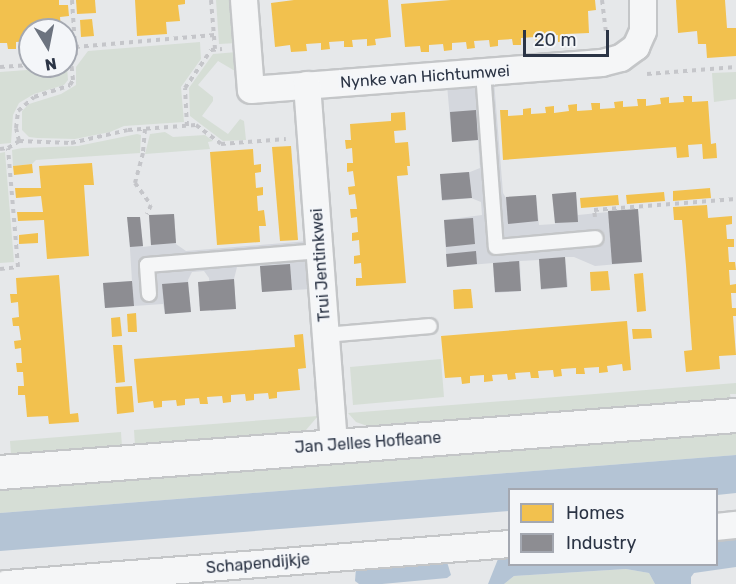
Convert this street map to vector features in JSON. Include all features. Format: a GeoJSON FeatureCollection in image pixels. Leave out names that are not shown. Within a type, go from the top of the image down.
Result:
{"type":"FeatureCollection","features":[{"type":"Feature","properties":{"kind":"street","name":"Nynke van Hichtumwei"},"geometry":{"type":"LineString","coordinates":[[244,0],[251,90],[603,63],[621,58]]}},
{"type":"Feature","properties":{"kind":"street"},"geometry":{"type":"LineString","coordinates":[[621,58],[636,47],[643,31],[643,0]]}},
{"type":"Feature","properties":{"kind":"street","name":"Trui Jentinkwei"},"geometry":{"type":"LineString","coordinates":[[307,86],[334,445]]}},
{"type":"Feature","properties":{"kind":"street","name":"Jan Jelles Hofleane"},"geometry":{"type":"LineString","coordinates":[[0,472],[736,415]]}},
{"type":"Feature","properties":{"kind":"street"},"geometry":{"type":"LineString","coordinates":[[718,527],[736,525]]}},
{"type":"Feature","properties":{"kind":"street","name":"Schapendijkje"},"geometry":{"type":"LineString","coordinates":[[6,584],[185,577],[508,544]]}},
{"type":"Feature","properties":{"kind":"lane"},"geometry":{"type":"LineString","coordinates":[[483,72],[496,247],[596,238]]}},
{"type":"Feature","properties":{"kind":"lane"},"geometry":{"type":"LineString","coordinates":[[149,294],[147,266],[320,251]]}},
{"type":"Feature","properties":{"kind":"lane"},"geometry":{"type":"LineString","coordinates":[[326,335],[430,326]]}},
{"type":"Feature","properties":{"kind":"path"},"geometry":{"type":"LineString","coordinates":[[72,0],[73,18]]}},
{"type":"Feature","properties":{"kind":"path"},"geometry":{"type":"LineString","coordinates":[[187,126],[185,88],[213,50],[211,0]]}},
{"type":"Feature","properties":{"kind":"path"},"geometry":{"type":"LineString","coordinates":[[602,0],[605,34],[621,58],[645,75],[736,67]]}},
{"type":"Feature","properties":{"kind":"path"},"geometry":{"type":"LineString","coordinates":[[78,47],[214,35]]}},
{"type":"Feature","properties":{"kind":"path"},"geometry":{"type":"LineString","coordinates":[[0,67],[18,66]]}},
{"type":"Feature","properties":{"kind":"path"},"geometry":{"type":"LineString","coordinates":[[19,141],[16,128],[18,111],[34,97],[70,85],[73,78]]}},
{"type":"Feature","properties":{"kind":"path"},"geometry":{"type":"LineString","coordinates":[[0,149],[8,148],[19,141],[71,143],[128,130],[196,125],[221,144],[311,137]]}},
{"type":"Feature","properties":{"kind":"path"},"geometry":{"type":"LineString","coordinates":[[145,129],[143,153],[135,183],[151,205],[147,214]]}},
{"type":"Feature","properties":{"kind":"path"},"geometry":{"type":"LineString","coordinates":[[0,269],[18,267],[8,148]]}},
{"type":"Feature","properties":{"kind":"path"},"geometry":{"type":"LineString","coordinates":[[596,238],[594,210],[736,200]]}},
{"type":"Feature","properties":{"kind":"shaded area"},"geometry":{"type":"Polygon","coordinates":[[[216,0],[233,0],[237,43],[219,44],[216,0]]]}},
{"type":"Feature","properties":{"kind":"shaded area"},"geometry":{"type":"Polygon","coordinates":[[[200,42],[201,59],[181,87],[184,122],[124,126],[110,132],[75,139],[29,137],[22,130],[22,111],[29,104],[61,94],[76,85],[78,64],[88,51],[200,42]]]}},
{"type":"Feature","properties":{"kind":"shaded area"},"geometry":{"type":"Polygon","coordinates":[[[237,52],[235,71],[218,61],[198,85],[213,97],[213,101],[202,116],[228,134],[240,119],[244,121],[246,140],[223,141],[190,116],[189,88],[213,54],[237,52]]]}},
{"type":"Feature","properties":{"kind":"shaded area"},"geometry":{"type":"Polygon","coordinates":[[[18,71],[18,78],[68,78],[68,80],[64,85],[34,94],[19,103],[13,115],[11,143],[0,144],[0,72],[18,71]]]}},
{"type":"Feature","properties":{"kind":"shaded area"},"geometry":{"type":"Polygon","coordinates":[[[736,72],[736,99],[714,102],[712,73],[736,72]]]}},
{"type":"Feature","properties":{"kind":"shaded area"},"geometry":{"type":"Polygon","coordinates":[[[494,81],[503,193],[506,198],[536,195],[539,225],[555,224],[553,194],[576,192],[578,215],[638,209],[642,262],[595,266],[574,257],[565,257],[568,287],[541,290],[539,260],[520,261],[521,291],[495,293],[493,263],[447,267],[444,220],[482,215],[481,202],[471,198],[442,201],[440,175],[470,172],[480,168],[478,140],[452,142],[447,85],[494,81]]]}},
{"type":"Feature","properties":{"kind":"shaded area"},"geometry":{"type":"Polygon","coordinates":[[[165,132],[173,137],[205,135],[213,141],[208,142],[210,149],[145,154],[150,134],[165,132]]]}},
{"type":"Feature","properties":{"kind":"shaded area"},"geometry":{"type":"Polygon","coordinates":[[[141,135],[140,153],[36,160],[32,164],[13,166],[12,150],[78,146],[141,135]]]}},
{"type":"Feature","properties":{"kind":"shaded area"},"geometry":{"type":"Polygon","coordinates":[[[5,152],[14,262],[0,263],[0,153],[5,152]]]}},
{"type":"Feature","properties":{"kind":"shaded area"},"geometry":{"type":"Polygon","coordinates":[[[174,214],[176,244],[186,251],[308,241],[311,289],[262,292],[260,266],[237,267],[234,279],[236,309],[211,311],[209,278],[204,271],[192,272],[188,280],[191,312],[165,314],[163,304],[105,308],[103,283],[132,281],[128,218],[140,217],[143,247],[151,246],[149,216],[174,214]]]}},
{"type":"Feature","properties":{"kind":"shaded area"},"geometry":{"type":"Polygon","coordinates":[[[441,359],[444,397],[353,405],[350,367],[441,359]]]}},
{"type":"Feature","properties":{"kind":"shaded area"},"geometry":{"type":"Polygon","coordinates":[[[736,383],[736,394],[730,394],[731,400],[373,428],[356,422],[348,413],[736,383]]]}},
{"type":"Feature","properties":{"kind":"shaded area"},"geometry":{"type":"Polygon","coordinates":[[[318,416],[306,430],[300,432],[135,446],[134,430],[318,416]]]}},
{"type":"Feature","properties":{"kind":"shaded area"},"geometry":{"type":"Polygon","coordinates":[[[736,429],[736,455],[0,513],[0,486],[736,429]]]}},
{"type":"Feature","properties":{"kind":"shaded area"},"geometry":{"type":"Polygon","coordinates":[[[121,432],[122,447],[11,455],[10,441],[121,432]]]}},
{"type":"Feature","properties":{"kind":"shaded area"},"geometry":{"type":"Polygon","coordinates":[[[626,569],[649,573],[655,584],[504,584],[514,576],[626,569]]]}},
{"type":"Feature","properties":{"kind":"water"},"geometry":{"type":"Polygon","coordinates":[[[736,455],[736,493],[718,495],[718,488],[508,488],[508,511],[0,551],[0,513],[736,455]]]}},
{"type":"Feature","properties":{"kind":"water"},"geometry":{"type":"Polygon","coordinates":[[[736,536],[736,567],[694,573],[691,577],[691,584],[655,584],[649,573],[626,569],[514,576],[504,584],[488,584],[498,559],[508,556],[508,566],[718,566],[718,537],[736,536]]]}},
{"type":"Feature","properties":{"kind":"water"},"geometry":{"type":"Polygon","coordinates":[[[447,562],[451,575],[447,578],[382,584],[359,584],[355,581],[356,568],[447,562]]]}},
{"type":"Feature","properties":{"kind":"building: Homes"},"geometry":{"type":"Polygon","coordinates":[[[0,0],[59,0],[59,5],[68,5],[69,16],[18,18],[16,49],[8,49],[7,43],[0,43],[0,0]]]}},
{"type":"Feature","properties":{"kind":"building: Homes"},"geometry":{"type":"Polygon","coordinates":[[[76,0],[95,0],[96,13],[77,14],[76,0]]]}},
{"type":"Feature","properties":{"kind":"building: Homes"},"geometry":{"type":"Polygon","coordinates":[[[135,0],[185,0],[185,4],[178,5],[180,21],[166,22],[167,34],[137,36],[135,0]]]}},
{"type":"Feature","properties":{"kind":"building: Homes"},"geometry":{"type":"Polygon","coordinates":[[[294,0],[388,0],[391,37],[375,39],[376,45],[367,46],[367,39],[352,40],[353,47],[344,47],[344,41],[329,42],[330,49],[321,50],[321,43],[306,44],[307,51],[291,52],[290,45],[275,47],[271,3],[294,0]]]}},
{"type":"Feature","properties":{"kind":"building: Homes"},"geometry":{"type":"Polygon","coordinates":[[[451,0],[595,0],[596,10],[588,11],[589,33],[566,34],[567,41],[558,42],[558,35],[544,36],[544,43],[536,43],[535,37],[521,38],[521,45],[513,45],[512,39],[498,40],[498,46],[490,47],[489,40],[474,41],[475,48],[467,49],[466,42],[452,43],[452,50],[444,51],[443,44],[429,45],[429,52],[421,52],[420,46],[405,47],[401,4],[451,0]]]}},
{"type":"Feature","properties":{"kind":"building: Homes"},"geometry":{"type":"Polygon","coordinates":[[[676,0],[725,0],[727,28],[736,28],[736,56],[707,58],[706,44],[698,44],[697,31],[678,33],[676,0]]]}},
{"type":"Feature","properties":{"kind":"building: Homes"},"geometry":{"type":"Polygon","coordinates":[[[92,19],[94,36],[81,37],[80,20],[92,19]]]}},
{"type":"Feature","properties":{"kind":"building: Homes"},"geometry":{"type":"Polygon","coordinates":[[[683,96],[692,96],[692,102],[708,101],[711,144],[716,143],[717,158],[703,159],[702,144],[688,145],[689,157],[677,158],[676,147],[503,160],[500,110],[508,110],[508,116],[523,115],[523,109],[531,108],[531,114],[546,113],[545,107],[554,106],[554,113],[569,111],[568,105],[577,104],[577,111],[592,110],[591,103],[600,103],[600,109],[615,108],[614,102],[623,101],[623,107],[638,106],[637,99],[646,99],[646,106],[661,104],[660,98],[669,97],[669,103],[684,102],[683,96]]]}},
{"type":"Feature","properties":{"kind":"building: Homes"},"geometry":{"type":"Polygon","coordinates":[[[405,112],[406,130],[394,131],[395,143],[408,142],[410,166],[407,166],[408,175],[397,176],[406,283],[356,286],[356,278],[362,278],[361,263],[354,264],[354,256],[360,255],[359,240],[352,241],[352,233],[358,232],[357,217],[351,218],[350,209],[357,209],[355,194],[349,195],[348,187],[355,186],[353,171],[347,172],[347,163],[353,163],[352,148],[346,149],[345,140],[351,140],[350,124],[391,121],[391,113],[405,112]]]}},
{"type":"Feature","properties":{"kind":"building: Homes"},"geometry":{"type":"Polygon","coordinates":[[[291,146],[298,240],[280,241],[272,147],[291,146]]]}},
{"type":"Feature","properties":{"kind":"building: Homes"},"geometry":{"type":"Polygon","coordinates":[[[253,149],[254,165],[261,164],[261,172],[255,173],[256,188],[263,187],[263,195],[257,196],[258,211],[264,210],[266,226],[259,226],[260,242],[217,245],[210,152],[253,149]]]}},
{"type":"Feature","properties":{"kind":"building: Homes"},"geometry":{"type":"Polygon","coordinates":[[[92,163],[94,185],[84,185],[89,256],[47,259],[44,220],[18,221],[17,212],[43,212],[41,196],[16,198],[15,188],[41,188],[39,166],[92,163]]]}},
{"type":"Feature","properties":{"kind":"building: Homes"},"geometry":{"type":"Polygon","coordinates":[[[32,164],[33,173],[14,175],[13,166],[32,164]]]}},
{"type":"Feature","properties":{"kind":"building: Homes"},"geometry":{"type":"Polygon","coordinates":[[[710,188],[711,198],[673,201],[673,191],[710,188]]]}},
{"type":"Feature","properties":{"kind":"building: Homes"},"geometry":{"type":"Polygon","coordinates":[[[664,192],[665,201],[627,204],[626,195],[664,192]]]}},
{"type":"Feature","properties":{"kind":"building: Homes"},"geometry":{"type":"Polygon","coordinates":[[[618,195],[619,205],[581,208],[580,198],[618,195]]]}},
{"type":"Feature","properties":{"kind":"building: Homes"},"geometry":{"type":"Polygon","coordinates":[[[707,205],[708,218],[732,216],[732,224],[726,225],[727,239],[734,239],[734,247],[728,247],[729,262],[735,262],[736,270],[729,270],[730,285],[736,284],[736,293],[731,293],[732,308],[736,308],[736,316],[733,316],[736,355],[719,356],[720,369],[686,372],[684,351],[692,350],[686,266],[682,220],[674,220],[673,207],[707,205]]]}},
{"type":"Feature","properties":{"kind":"building: Homes"},"geometry":{"type":"Polygon","coordinates":[[[38,233],[38,243],[19,244],[19,235],[38,233]]]}},
{"type":"Feature","properties":{"kind":"building: Homes"},"geometry":{"type":"Polygon","coordinates":[[[608,271],[610,290],[591,291],[590,272],[608,271]]]}},
{"type":"Feature","properties":{"kind":"building: Homes"},"geometry":{"type":"Polygon","coordinates":[[[643,273],[646,311],[637,312],[634,274],[643,273]]]}},
{"type":"Feature","properties":{"kind":"building: Homes"},"geometry":{"type":"Polygon","coordinates":[[[59,275],[70,414],[78,413],[79,422],[49,424],[48,416],[27,417],[25,395],[18,395],[18,386],[24,386],[23,372],[17,372],[16,363],[22,363],[21,348],[15,349],[14,341],[21,340],[19,326],[13,326],[12,318],[19,317],[18,302],[11,303],[10,294],[17,294],[16,278],[59,275]]]}},
{"type":"Feature","properties":{"kind":"building: Homes"},"geometry":{"type":"Polygon","coordinates":[[[471,289],[473,308],[454,309],[453,290],[471,289]]]}},
{"type":"Feature","properties":{"kind":"building: Homes"},"geometry":{"type":"Polygon","coordinates":[[[136,313],[137,332],[128,332],[127,314],[136,313]]]}},
{"type":"Feature","properties":{"kind":"building: Homes"},"geometry":{"type":"Polygon","coordinates":[[[120,317],[122,336],[112,337],[111,318],[120,317]]]}},
{"type":"Feature","properties":{"kind":"building: Homes"},"geometry":{"type":"Polygon","coordinates":[[[627,321],[631,370],[623,371],[622,364],[607,366],[608,372],[599,373],[599,367],[584,368],[585,374],[576,374],[576,368],[561,369],[562,376],[554,377],[553,370],[538,371],[539,378],[531,378],[530,372],[515,373],[516,379],[508,380],[507,374],[492,375],[493,381],[484,382],[484,375],[470,376],[470,383],[462,384],[461,377],[445,378],[441,336],[627,321]]]}},
{"type":"Feature","properties":{"kind":"building: Homes"},"geometry":{"type":"Polygon","coordinates":[[[632,329],[651,329],[652,338],[633,339],[632,329]]]}},
{"type":"Feature","properties":{"kind":"building: Homes"},"geometry":{"type":"Polygon","coordinates":[[[303,334],[306,368],[298,369],[300,390],[277,392],[277,398],[269,399],[268,393],[254,394],[254,400],[246,401],[245,394],[231,395],[231,402],[223,403],[222,396],[207,397],[208,404],[200,404],[199,398],[185,399],[185,405],[177,406],[176,400],[162,401],[162,407],[154,408],[153,401],[138,403],[134,359],[295,347],[294,335],[303,334]]]}},
{"type":"Feature","properties":{"kind":"building: Homes"},"geometry":{"type":"Polygon","coordinates":[[[113,345],[122,345],[125,382],[116,383],[113,345]]]}},
{"type":"Feature","properties":{"kind":"building: Homes"},"geometry":{"type":"Polygon","coordinates":[[[132,386],[134,412],[117,414],[115,387],[132,386]]]}},
{"type":"Feature","properties":{"kind":"building: Industry"},"geometry":{"type":"Polygon","coordinates":[[[476,110],[478,140],[452,142],[450,112],[476,110]]]}},
{"type":"Feature","properties":{"kind":"building: Industry"},"geometry":{"type":"Polygon","coordinates":[[[469,172],[472,198],[442,200],[440,174],[469,172]]]}},
{"type":"Feature","properties":{"kind":"building: Industry"},"geometry":{"type":"Polygon","coordinates":[[[576,192],[578,222],[555,223],[552,194],[576,192]]]}},
{"type":"Feature","properties":{"kind":"building: Industry"},"geometry":{"type":"Polygon","coordinates":[[[536,195],[538,221],[508,224],[506,197],[536,195]]]}},
{"type":"Feature","properties":{"kind":"building: Industry"},"geometry":{"type":"Polygon","coordinates":[[[638,209],[642,262],[612,264],[608,211],[638,209]]]}},
{"type":"Feature","properties":{"kind":"building: Industry"},"geometry":{"type":"Polygon","coordinates":[[[174,214],[176,243],[151,245],[149,215],[174,214]]]}},
{"type":"Feature","properties":{"kind":"building: Industry"},"geometry":{"type":"Polygon","coordinates":[[[127,217],[140,217],[143,246],[130,247],[127,217]]]}},
{"type":"Feature","properties":{"kind":"building: Industry"},"geometry":{"type":"Polygon","coordinates":[[[473,218],[475,244],[446,247],[444,220],[473,218]]]}},
{"type":"Feature","properties":{"kind":"building: Industry"},"geometry":{"type":"Polygon","coordinates":[[[476,251],[477,264],[447,267],[446,254],[476,251]]]}},
{"type":"Feature","properties":{"kind":"building: Industry"},"geometry":{"type":"Polygon","coordinates":[[[565,257],[567,287],[541,289],[539,259],[565,257]]]}},
{"type":"Feature","properties":{"kind":"building: Industry"},"geometry":{"type":"Polygon","coordinates":[[[519,261],[521,291],[495,292],[493,263],[519,261]]]}},
{"type":"Feature","properties":{"kind":"building: Industry"},"geometry":{"type":"Polygon","coordinates":[[[290,264],[292,290],[262,292],[260,266],[290,264]]]}},
{"type":"Feature","properties":{"kind":"building: Industry"},"geometry":{"type":"Polygon","coordinates":[[[234,279],[236,309],[200,311],[198,282],[234,279]]]}},
{"type":"Feature","properties":{"kind":"building: Industry"},"geometry":{"type":"Polygon","coordinates":[[[132,281],[134,306],[105,308],[103,283],[132,281]]]}},
{"type":"Feature","properties":{"kind":"building: Industry"},"geometry":{"type":"Polygon","coordinates":[[[188,282],[191,312],[165,314],[162,284],[188,282]]]}}]}
